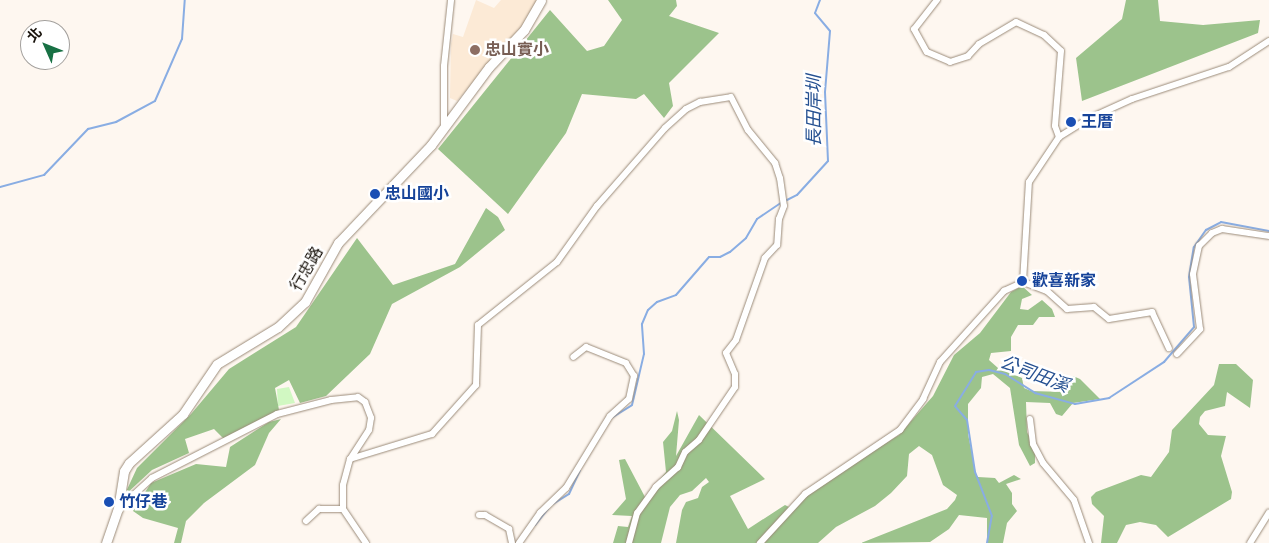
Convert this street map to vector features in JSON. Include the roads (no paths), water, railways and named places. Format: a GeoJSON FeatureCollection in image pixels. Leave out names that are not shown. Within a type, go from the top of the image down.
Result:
{"type":"FeatureCollection","features":[{"type":"Feature","properties":{"kind":"street"},"geometry":{"type":"LineString","coordinates":[[444,126],[444,66],[451,0]]}},
{"type":"Feature","properties":{"kind":"street","name":"行忠路"},"geometry":{"type":"LineString","coordinates":[[106,543],[118,509],[124,471],[129,463],[183,414],[217,364],[278,327],[305,302],[346,233],[418,161],[489,67],[524,30],[541,0]]}},
{"type":"Feature","properties":{"kind":"street"},"geometry":{"type":"LineString","coordinates":[[937,0],[914,29],[926,52],[950,62],[968,56],[979,44],[1016,22],[1044,35],[1061,51],[1055,126],[1059,137]]}},
{"type":"Feature","properties":{"kind":"street"},"geometry":{"type":"LineString","coordinates":[[1023,282],[1029,182],[1059,137],[1132,99],[1229,67],[1269,41]]}},
{"type":"Feature","properties":{"kind":"street"},"geometry":{"type":"LineString","coordinates":[[350,460],[432,434],[476,385],[478,325],[557,262],[597,206],[664,128],[686,108],[700,102],[731,97],[748,130],[775,163],[780,178],[784,206],[779,219],[777,245],[765,258],[736,340],[726,353],[734,374],[735,387],[699,440],[685,452],[678,467],[656,487],[637,513],[629,543]]}},
{"type":"Feature","properties":{"kind":"street"},"geometry":{"type":"LineString","coordinates":[[1177,354],[1200,329],[1194,274],[1199,246],[1212,233],[1222,230],[1269,236]]}},
{"type":"Feature","properties":{"kind":"street"},"geometry":{"type":"LineString","coordinates":[[760,543],[805,494],[900,430],[923,399],[940,362],[1004,291],[1023,282],[1047,291],[1067,309],[1094,307],[1109,319],[1152,312],[1169,348]]}},
{"type":"Feature","properties":{"kind":"street"},"geometry":{"type":"LineString","coordinates":[[519,543],[540,513],[566,488],[610,416],[629,398],[634,376],[626,363],[586,347],[573,357]]}},
{"type":"Feature","properties":{"kind":"street"},"geometry":{"type":"LineString","coordinates":[[118,509],[152,478],[277,414],[349,396],[365,402],[371,418],[369,430],[350,460],[343,485],[343,509],[366,543]]}},
{"type":"Feature","properties":{"kind":"street"},"geometry":{"type":"LineString","coordinates":[[1030,419],[1033,444],[1043,463],[1074,500],[1089,543]]}},
{"type":"Feature","properties":{"kind":"street"},"geometry":{"type":"LineString","coordinates":[[306,521],[319,509],[343,509]]}},
{"type":"Feature","properties":{"kind":"street"},"geometry":{"type":"LineString","coordinates":[[1250,543],[1269,513]]}},
{"type":"Feature","properties":{"kind":"street"},"geometry":{"type":"LineString","coordinates":[[479,516],[485,515],[509,529],[512,543]]}},
{"type":"Feature","properties":{"kind":"waterway"},"geometry":{"type":"LineString","coordinates":[[0,187],[44,175],[88,129],[116,122],[155,101],[182,39],[185,0]]}},
{"type":"Feature","properties":{"kind":"waterway","name":"長田岸圳"},"geometry":{"type":"LineString","coordinates":[[785,201],[797,195],[828,161],[825,92],[830,31],[815,13],[820,0]]}},
{"type":"Feature","properties":{"kind":"waterway","name":"長田岸圳"},"geometry":{"type":"LineString","coordinates":[[613,417],[632,405],[644,354],[642,324],[648,310],[657,302],[676,295],[709,257],[720,257],[730,252],[746,238],[757,219],[781,203]]}},
{"type":"Feature","properties":{"kind":"waterway","name":"公司田溪"},"geometry":{"type":"LineString","coordinates":[[987,543],[992,516],[975,472],[967,420],[955,406],[976,372],[989,370],[1005,374],[1035,393],[1075,404],[1109,398],[1164,362],[1194,327],[1189,277],[1194,247],[1206,230],[1221,222],[1269,231]]}},
{"type":"Feature","properties":{"kind":"waterway","name":"長田岸圳"},"geometry":{"type":"LineString","coordinates":[[553,504],[569,494],[580,470]]}},
{"type":"Feature","properties":{"kind":"waterway","name":"長田岸圳"},"geometry":{"type":"LineString","coordinates":[[535,525],[548,509]]}},
{"type":"Feature","properties":{"kind":"place","name":"忠山實小"},"geometry":{"type":"Point","coordinates":[475,50]}},
{"type":"Feature","properties":{"kind":"place","name":"王厝"},"geometry":{"type":"Point","coordinates":[1071,122]}},
{"type":"Feature","properties":{"kind":"place","name":"忠山國小"},"geometry":{"type":"Point","coordinates":[375,194]}},
{"type":"Feature","properties":{"kind":"place","name":"歡喜新家"},"geometry":{"type":"Point","coordinates":[1022,281]}},
{"type":"Feature","properties":{"kind":"place","name":"竹仔巷"},"geometry":{"type":"Point","coordinates":[109,502]}}]}
